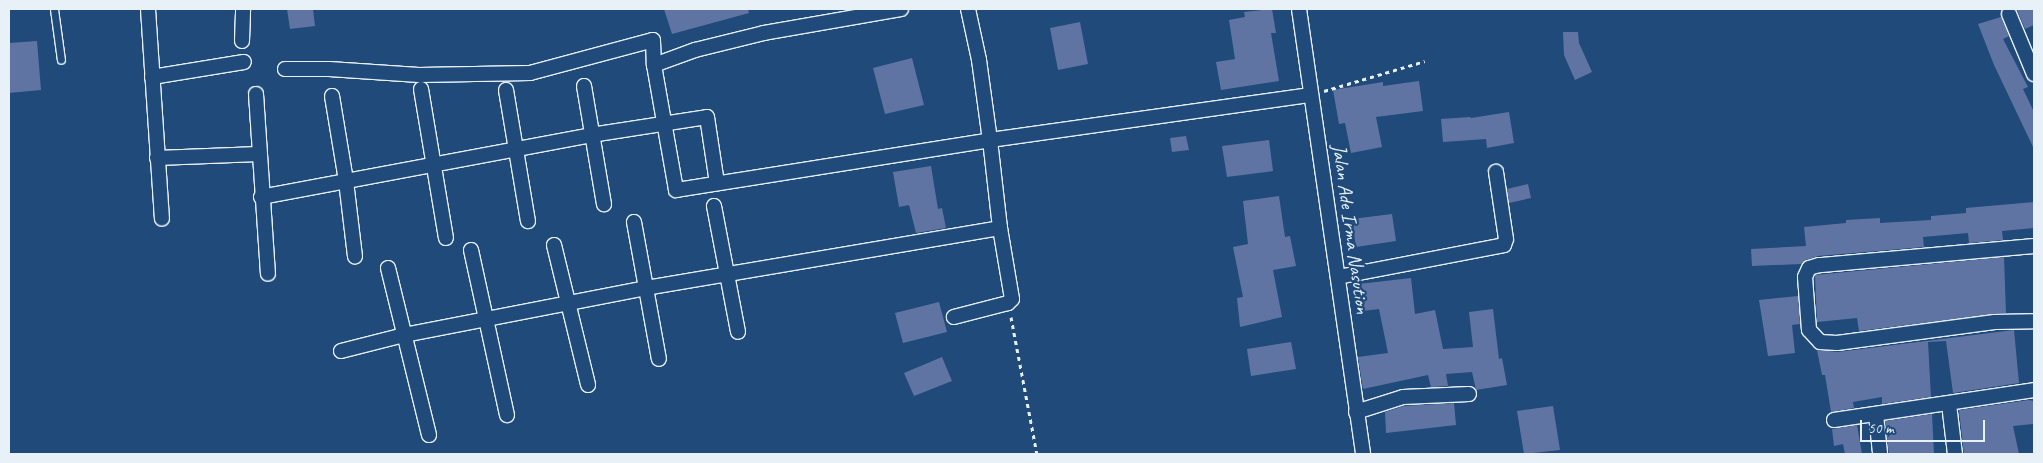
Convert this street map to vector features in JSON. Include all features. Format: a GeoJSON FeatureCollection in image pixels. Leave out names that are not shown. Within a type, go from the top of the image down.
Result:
{"type":"FeatureCollection","features":[{"type":"Feature","properties":{"kind":"street"},"geometry":{"type":"LineString","coordinates":[[148,9],[162,219]]}},
{"type":"Feature","properties":{"kind":"street"},"geometry":{"type":"LineString","coordinates":[[242,9],[242,41]]}},
{"type":"Feature","properties":{"kind":"street"},"geometry":{"type":"LineString","coordinates":[[654,65],[695,50],[764,33],[901,9]]}},
{"type":"Feature","properties":{"kind":"street"},"geometry":{"type":"LineString","coordinates":[[954,317],[1008,304],[1012,299],[1000,228],[979,60],[968,9]]}},
{"type":"Feature","properties":{"kind":"street","name":"Jalan Ade Irma Nasution"},"geometry":{"type":"LineString","coordinates":[[1299,9],[1363,454]]}},
{"type":"Feature","properties":{"kind":"street"},"geometry":{"type":"LineString","coordinates":[[2009,14],[2030,51],[2034,74]]}},
{"type":"Feature","properties":{"kind":"street"},"geometry":{"type":"LineString","coordinates":[[285,69],[329,69],[419,75],[530,72],[653,40],[654,65],[676,190],[990,140],[1311,95]]}},
{"type":"Feature","properties":{"kind":"street"},"geometry":{"type":"LineString","coordinates":[[152,77],[244,62]]}},
{"type":"Feature","properties":{"kind":"street"},"geometry":{"type":"LineString","coordinates":[[584,86],[604,204]]}},
{"type":"Feature","properties":{"kind":"street"},"geometry":{"type":"LineString","coordinates":[[421,89],[446,238]]}},
{"type":"Feature","properties":{"kind":"street"},"geometry":{"type":"LineString","coordinates":[[506,90],[528,221]]}},
{"type":"Feature","properties":{"kind":"street"},"geometry":{"type":"LineString","coordinates":[[256,94],[261,197],[268,274]]}},
{"type":"Feature","properties":{"kind":"street"},"geometry":{"type":"LineString","coordinates":[[332,96],[356,256]]}},
{"type":"Feature","properties":{"kind":"street"},"geometry":{"type":"LineString","coordinates":[[261,197],[591,135],[707,117],[717,183]]}},
{"type":"Feature","properties":{"kind":"street"},"geometry":{"type":"LineString","coordinates":[[157,158],[259,154]]}},
{"type":"Feature","properties":{"kind":"street"},"geometry":{"type":"LineString","coordinates":[[1338,276],[1504,244],[1506,239],[1496,172]]}},
{"type":"Feature","properties":{"kind":"street"},"geometry":{"type":"LineString","coordinates":[[714,206],[738,332]]}},
{"type":"Feature","properties":{"kind":"street"},"geometry":{"type":"LineString","coordinates":[[634,222],[659,359]]}},
{"type":"Feature","properties":{"kind":"street"},"geometry":{"type":"LineString","coordinates":[[341,351],[404,335],[646,288],[1000,228]]}},
{"type":"Feature","properties":{"kind":"street"},"geometry":{"type":"LineString","coordinates":[[554,244],[588,385]]}},
{"type":"Feature","properties":{"kind":"street"},"geometry":{"type":"LineString","coordinates":[[2034,246],[1819,265],[1808,268],[1805,277],[1809,330],[1820,342],[1837,343],[1995,322],[2034,321]]}},
{"type":"Feature","properties":{"kind":"street"},"geometry":{"type":"LineString","coordinates":[[471,250],[507,415]]}},
{"type":"Feature","properties":{"kind":"street"},"geometry":{"type":"LineString","coordinates":[[388,268],[429,435]]}},
{"type":"Feature","properties":{"kind":"street"},"geometry":{"type":"LineString","coordinates":[[1834,420],[2034,390]]}},
{"type":"Feature","properties":{"kind":"street"},"geometry":{"type":"LineString","coordinates":[[1356,412],[1403,396],[1469,394]]}},
{"type":"Feature","properties":{"kind":"street"},"geometry":{"type":"LineString","coordinates":[[1949,404],[1955,454]]}},
{"type":"Feature","properties":{"kind":"street"},"geometry":{"type":"LineString","coordinates":[[1876,415],[1880,454]]}},
{"type":"Feature","properties":{"kind":"lane"},"geometry":{"type":"LineString","coordinates":[[54,9],[61,60]]}},
{"type":"Feature","properties":{"kind":"path"},"geometry":{"type":"LineString","coordinates":[[1311,95],[1425,61]]}},
{"type":"Feature","properties":{"kind":"path"},"geometry":{"type":"LineString","coordinates":[[1008,304],[1037,454]]}},
{"type":"Feature","properties":{"kind":"building"},"geometry":{"type":"Polygon","coordinates":[[[287,9],[313,9],[315,26],[290,29],[287,9]]]}},
{"type":"Feature","properties":{"kind":"building"},"geometry":{"type":"Polygon","coordinates":[[[664,9],[748,9],[749,13],[672,34],[664,9]]]}},
{"type":"Feature","properties":{"kind":"building"},"geometry":{"type":"Polygon","coordinates":[[[1272,9],[1276,33],[1271,33],[1279,81],[1221,90],[1216,62],[1235,59],[1229,20],[1245,17],[1244,12],[1272,9]]]}},
{"type":"Feature","properties":{"kind":"building"},"geometry":{"type":"Polygon","coordinates":[[[2034,9],[2034,25],[2025,29],[2017,10],[2034,9]]]}},
{"type":"Feature","properties":{"kind":"building"},"geometry":{"type":"Polygon","coordinates":[[[2001,17],[2009,36],[2003,39],[2028,87],[2023,89],[2034,112],[2034,149],[1994,65],[1978,24],[2001,17]]]}},
{"type":"Feature","properties":{"kind":"building"},"geometry":{"type":"Polygon","coordinates":[[[1080,22],[1088,64],[1058,70],[1050,28],[1080,22]]]}},
{"type":"Feature","properties":{"kind":"building"},"geometry":{"type":"Polygon","coordinates":[[[1563,32],[1578,32],[1579,43],[1592,72],[1575,80],[1564,55],[1563,32]]]}},
{"type":"Feature","properties":{"kind":"building"},"geometry":{"type":"Polygon","coordinates":[[[37,41],[41,90],[9,93],[9,43],[37,41]]]}},
{"type":"Feature","properties":{"kind":"building"},"geometry":{"type":"Polygon","coordinates":[[[912,58],[924,105],[885,114],[873,68],[912,58]]]}},
{"type":"Feature","properties":{"kind":"building"},"geometry":{"type":"Polygon","coordinates":[[[1419,81],[1423,111],[1376,117],[1382,147],[1351,153],[1345,123],[1339,124],[1333,90],[1383,82],[1383,86],[1419,81]]]}},
{"type":"Feature","properties":{"kind":"building"},"geometry":{"type":"Polygon","coordinates":[[[1509,112],[1514,143],[1487,148],[1486,139],[1443,142],[1441,119],[1471,118],[1509,112]]]}},
{"type":"Feature","properties":{"kind":"building"},"geometry":{"type":"Polygon","coordinates":[[[1186,136],[1189,150],[1172,152],[1170,138],[1186,136]]]}},
{"type":"Feature","properties":{"kind":"building"},"geometry":{"type":"Polygon","coordinates":[[[1269,140],[1273,171],[1227,177],[1222,146],[1269,140]]]}},
{"type":"Feature","properties":{"kind":"building"},"geometry":{"type":"Polygon","coordinates":[[[931,166],[938,209],[942,208],[946,228],[916,233],[909,205],[899,207],[893,172],[931,166]]]}},
{"type":"Feature","properties":{"kind":"building"},"geometry":{"type":"Polygon","coordinates":[[[1528,184],[1531,198],[1509,203],[1507,189],[1528,184]]]}},
{"type":"Feature","properties":{"kind":"building"},"geometry":{"type":"Polygon","coordinates":[[[1279,196],[1285,237],[1290,236],[1296,266],[1273,270],[1282,317],[1240,327],[1237,298],[1243,297],[1233,247],[1248,244],[1243,201],[1279,196]]]}},
{"type":"Feature","properties":{"kind":"building"},"geometry":{"type":"Polygon","coordinates":[[[2034,202],[2034,228],[2002,231],[2003,240],[1969,243],[1968,233],[1923,237],[1924,247],[1818,256],[1801,264],[1752,266],[1751,249],[1806,246],[1804,227],[1846,223],[1846,220],[1880,218],[1880,223],[1931,220],[1931,216],[1966,213],[1966,208],[2034,202]]]}},
{"type":"Feature","properties":{"kind":"building"},"geometry":{"type":"Polygon","coordinates":[[[1392,214],[1396,241],[1356,247],[1352,219],[1392,214]]]}},
{"type":"Feature","properties":{"kind":"building"},"geometry":{"type":"Polygon","coordinates":[[[2004,257],[2006,313],[1859,331],[1857,318],[1817,322],[1815,275],[2004,257]]]}},
{"type":"Feature","properties":{"kind":"building"},"geometry":{"type":"Polygon","coordinates":[[[1411,278],[1415,314],[1435,310],[1443,349],[1473,347],[1469,312],[1493,309],[1499,359],[1502,358],[1507,385],[1476,390],[1472,372],[1446,374],[1448,386],[1431,387],[1428,375],[1363,389],[1358,357],[1388,353],[1379,309],[1362,311],[1359,284],[1411,278]]]}},
{"type":"Feature","properties":{"kind":"building"},"geometry":{"type":"Polygon","coordinates":[[[1798,296],[1800,324],[1792,325],[1795,353],[1768,356],[1759,300],[1798,296]]]}},
{"type":"Feature","properties":{"kind":"building"},"geometry":{"type":"Polygon","coordinates":[[[939,302],[947,332],[903,343],[895,313],[939,302]]]}},
{"type":"Feature","properties":{"kind":"building"},"geometry":{"type":"Polygon","coordinates":[[[2014,330],[2019,383],[1953,393],[1946,341],[1928,342],[1931,397],[1882,404],[1882,397],[1853,402],[1854,408],[1831,412],[1825,375],[1822,375],[1817,350],[1838,352],[2014,330]]]}},
{"type":"Feature","properties":{"kind":"building"},"geometry":{"type":"Polygon","coordinates":[[[1291,342],[1296,369],[1251,376],[1247,349],[1291,342]]]}},
{"type":"Feature","properties":{"kind":"building"},"geometry":{"type":"Polygon","coordinates":[[[942,357],[952,381],[914,396],[904,373],[942,357]]]}},
{"type":"Feature","properties":{"kind":"building"},"geometry":{"type":"Polygon","coordinates":[[[2029,400],[2034,401],[2033,424],[2013,426],[2019,454],[1964,454],[1959,410],[2029,400]]]}},
{"type":"Feature","properties":{"kind":"building"},"geometry":{"type":"Polygon","coordinates":[[[1454,403],[1456,425],[1386,433],[1385,412],[1404,406],[1454,403]]]}},
{"type":"Feature","properties":{"kind":"building"},"geometry":{"type":"Polygon","coordinates":[[[1553,406],[1560,450],[1524,454],[1517,411],[1553,406]]]}},
{"type":"Feature","properties":{"kind":"building"},"geometry":{"type":"Polygon","coordinates":[[[1932,414],[1934,454],[1889,454],[1885,421],[1932,414]]]}},
{"type":"Feature","properties":{"kind":"building"},"geometry":{"type":"Polygon","coordinates":[[[1857,425],[1862,454],[1845,454],[1843,444],[1834,446],[1832,429],[1857,425]]]}}]}
